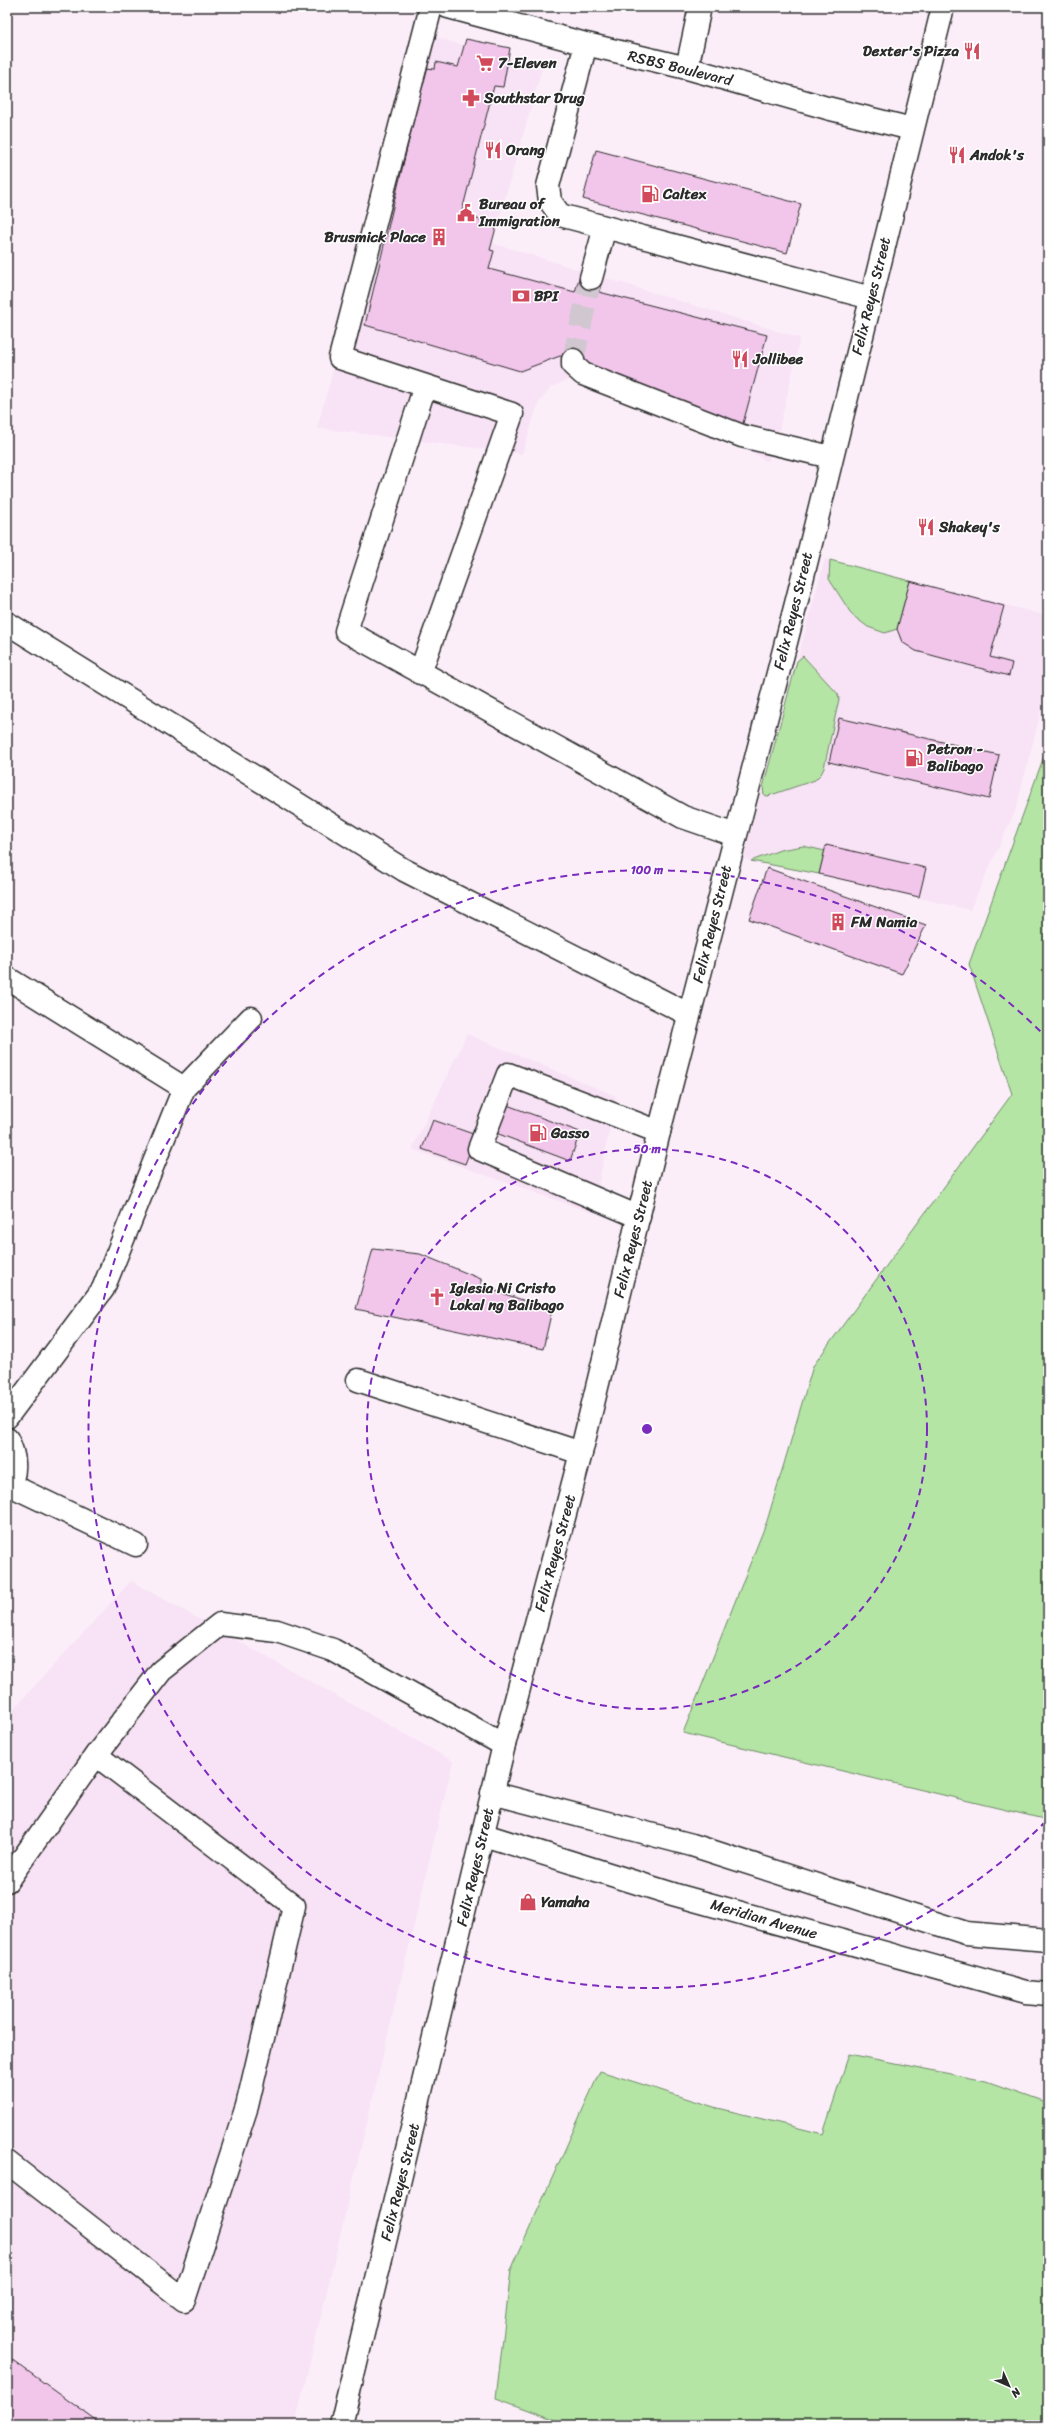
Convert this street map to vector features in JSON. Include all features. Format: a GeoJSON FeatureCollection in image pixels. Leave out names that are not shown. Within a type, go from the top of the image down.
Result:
{"type":"FeatureCollection","features":[{"type":"Feature","properties":{"kind":"street"},"geometry":{"type":"LineString","coordinates":[[420,673],[512,414],[340,358],[431,7]]}},
{"type":"Feature","properties":{"kind":"street","name":"RSBS Boulevard"},"geometry":{"type":"LineString","coordinates":[[448,7],[586,44],[686,68],[827,108],[912,129]]}},
{"type":"Feature","properties":{"kind":"street"},"geometry":{"type":"LineString","coordinates":[[686,68],[700,7]]}},
{"type":"Feature","properties":{"kind":"street","name":"Felix Reyes Street"},"geometry":{"type":"LineString","coordinates":[[341,2425],[484,1835],[492,1793],[504,1744],[581,1453],[688,1014],[798,596],[830,457],[943,7]]}},
{"type":"Feature","properties":{"kind":"street"},"geometry":{"type":"LineString","coordinates":[[586,44],[548,186],[550,201],[560,215],[871,298]]}},
{"type":"Feature","properties":{"kind":"street"},"geometry":{"type":"LineString","coordinates":[[592,278],[605,227]]}},
{"type":"Feature","properties":{"kind":"street"},"geometry":{"type":"LineString","coordinates":[[573,360],[573,365],[583,374],[742,436],[830,457]]}},
{"type":"Feature","properties":{"kind":"street"},"geometry":{"type":"LineString","coordinates":[[425,386],[346,631],[682,817],[735,835]]}},
{"type":"Feature","properties":{"kind":"street"},"geometry":{"type":"LineString","coordinates":[[7,623],[404,870],[688,1014]]}},
{"type":"Feature","properties":{"kind":"street"},"geometry":{"type":"LineString","coordinates":[[7,978],[184,1088]]}},
{"type":"Feature","properties":{"kind":"street"},"geometry":{"type":"LineString","coordinates":[[7,1417],[103,1289],[184,1088],[251,1018]]}},
{"type":"Feature","properties":{"kind":"street"},"geometry":{"type":"LineString","coordinates":[[639,1217],[479,1149],[508,1074],[659,1132]]}},
{"type":"Feature","properties":{"kind":"street"},"geometry":{"type":"LineString","coordinates":[[358,1380],[581,1453]]}},
{"type":"Feature","properties":{"kind":"street"},"geometry":{"type":"LineString","coordinates":[[7,1439],[14,1460],[8,1487],[136,1545]]}},
{"type":"Feature","properties":{"kind":"street"},"geometry":{"type":"LineString","coordinates":[[7,1881],[96,1755],[161,1671],[220,1624],[277,1631],[334,1650],[504,1744]]}},
{"type":"Feature","properties":{"kind":"street"},"geometry":{"type":"LineString","coordinates":[[7,2162],[184,2300],[247,2106],[294,1906],[96,1755]]}},
{"type":"Feature","properties":{"kind":"street"},"geometry":{"type":"LineString","coordinates":[[492,1793],[692,1845],[966,1933],[1048,1940]]}},
{"type":"Feature","properties":{"kind":"street","name":"Meridian Avenue"},"geometry":{"type":"LineString","coordinates":[[484,1835],[691,1899],[1026,1992],[1048,1994]]}},
{"type":"Feature","properties":{"kind":"shaded area"},"geometry":{"type":"Polygon","coordinates":[[[419,32],[542,69],[492,243],[800,338],[778,435],[768,462],[742,447],[585,381],[571,379],[551,387],[538,404],[522,454],[317,428],[407,105],[419,32]]]}},
{"type":"Feature","properties":{"kind":"shaded area"},"geometry":{"type":"Polygon","coordinates":[[[825,559],[1048,616],[1048,667],[1041,711],[1016,809],[970,910],[819,874],[743,859],[825,559]]]}},
{"type":"Feature","properties":{"kind":"shaded area"},"geometry":{"type":"Polygon","coordinates":[[[467,1034],[616,1096],[593,1213],[412,1149],[467,1034]]]}},
{"type":"Feature","properties":{"kind":"shaded area"},"geometry":{"type":"Polygon","coordinates":[[[131,1581],[453,1761],[295,2425],[7,2425],[7,1716],[131,1581]]]}},
{"type":"Feature","properties":{"kind":"green space"},"geometry":{"type":"Polygon","coordinates":[[[830,560],[910,581],[897,629],[885,633],[868,627],[852,615],[829,579],[830,560]]]}},
{"type":"Feature","properties":{"kind":"green space"},"geometry":{"type":"Polygon","coordinates":[[[803,656],[838,694],[839,699],[824,768],[815,780],[768,796],[764,795],[763,787],[797,661],[803,656]]]}},
{"type":"Feature","properties":{"kind":"green space"},"geometry":{"type":"Polygon","coordinates":[[[1048,745],[1048,1820],[683,1733],[767,1521],[813,1366],[1012,1094],[969,964],[1048,745]]]}},
{"type":"Feature","properties":{"kind":"green space"},"geometry":{"type":"Polygon","coordinates":[[[803,846],[825,851],[819,874],[751,861],[780,850],[803,846]]]}},
{"type":"Feature","properties":{"kind":"green space"},"geometry":{"type":"Polygon","coordinates":[[[849,2054],[986,2081],[1048,2103],[1048,2425],[570,2425],[496,2398],[511,2270],[600,2071],[714,2107],[823,2134],[849,2054]]]}},
{"type":"Feature","properties":{"kind":"building","name":"Brusmick Place"},"geometry":{"type":"Polygon","coordinates":[[[466,39],[510,48],[503,87],[494,86],[461,215],[497,224],[490,250],[494,251],[489,269],[575,292],[580,275],[602,281],[599,292],[767,335],[742,427],[560,356],[520,371],[365,325],[426,68],[435,69],[436,62],[458,67],[466,39]]]}},
{"type":"Feature","properties":{"kind":"building"},"geometry":{"type":"Polygon","coordinates":[[[596,150],[801,204],[787,253],[583,199],[596,150]]]}},
{"type":"Feature","properties":{"kind":"building"},"geometry":{"type":"Polygon","coordinates":[[[910,581],[1004,606],[990,657],[1012,663],[1009,676],[916,651],[902,642],[897,629],[910,581]]]}},
{"type":"Feature","properties":{"kind":"building","name":"Petron - Balibago"},"geometry":{"type":"Polygon","coordinates":[[[839,718],[999,755],[989,799],[829,762],[839,718]]]}},
{"type":"Feature","properties":{"kind":"building"},"geometry":{"type":"Polygon","coordinates":[[[826,845],[926,868],[919,897],[819,874],[826,845]]]}},
{"type":"Feature","properties":{"kind":"building","name":"FM Namia"},"geometry":{"type":"Polygon","coordinates":[[[767,868],[926,925],[902,974],[749,919],[767,868]]]}},
{"type":"Feature","properties":{"kind":"building","name":"Gasso"},"geometry":{"type":"Polygon","coordinates":[[[507,1105],[580,1132],[570,1161],[496,1133],[507,1105]]]}},
{"type":"Feature","properties":{"kind":"building"},"geometry":{"type":"Polygon","coordinates":[[[433,1120],[476,1135],[465,1164],[422,1149],[433,1120]]]}},
{"type":"Feature","properties":{"kind":"building","name":"Iglesia Ni Cristo Lokal ng Balibago"},"geometry":{"type":"Polygon","coordinates":[[[373,1249],[420,1254],[481,1279],[481,1286],[552,1310],[543,1349],[356,1309],[373,1249]]]}},
{"type":"Feature","properties":{"kind":"building"},"geometry":{"type":"Polygon","coordinates":[[[7,2356],[102,2425],[7,2425],[7,2356]]]}},
{"type":"Feature","properties":{"kind":"tunnel"},"geometry":{"type":"LineString","coordinates":[[573,360],[591,278]]}},
{"type":"Feature","properties":{"kind":"place","name":"Dexter's Pizza"},"geometry":{"type":"Point","coordinates":[972,51]}},
{"type":"Feature","properties":{"kind":"place","name":"7-Eleven"},"geometry":{"type":"Point","coordinates":[485,63]}},
{"type":"Feature","properties":{"kind":"place","name":"Southstar Drug"},"geometry":{"type":"Point","coordinates":[471,98]}},
{"type":"Feature","properties":{"kind":"place","name":"Orang"},"geometry":{"type":"Point","coordinates":[493,150]}},
{"type":"Feature","properties":{"kind":"place","name":"Andok's"},"geometry":{"type":"Point","coordinates":[957,155]}},
{"type":"Feature","properties":{"kind":"place","name":"Caltex"},"geometry":{"type":"Point","coordinates":[650,194]}},
{"type":"Feature","properties":{"kind":"place","name":"Bureau of Immigration"},"geometry":{"type":"Point","coordinates":[466,213]}},
{"type":"Feature","properties":{"kind":"place","name":"Brusmick Place"},"geometry":{"type":"Point","coordinates":[439,237]}},
{"type":"Feature","properties":{"kind":"place","name":"BPI"},"geometry":{"type":"Point","coordinates":[521,296]}},
{"type":"Feature","properties":{"kind":"place","name":"Jollibee"},"geometry":{"type":"Point","coordinates":[740,359]}},
{"type":"Feature","properties":{"kind":"place","name":"Shakey's"},"geometry":{"type":"Point","coordinates":[926,527]}},
{"type":"Feature","properties":{"kind":"place","name":"Petron - Balibago"},"geometry":{"type":"Point","coordinates":[914,758]}},
{"type":"Feature","properties":{"kind":"place","name":"FM Namia"},"geometry":{"type":"Point","coordinates":[838,922]}},
{"type":"Feature","properties":{"kind":"place","name":"Gasso"},"geometry":{"type":"Point","coordinates":[538,1133]}},
{"type":"Feature","properties":{"kind":"place","name":"Iglesia Ni Cristo Lokal ng Balibago"},"geometry":{"type":"Point","coordinates":[437,1297]}},
{"type":"Feature","properties":{"kind":"place","name":"Yamaha"},"geometry":{"type":"Point","coordinates":[528,1902]}}]}
